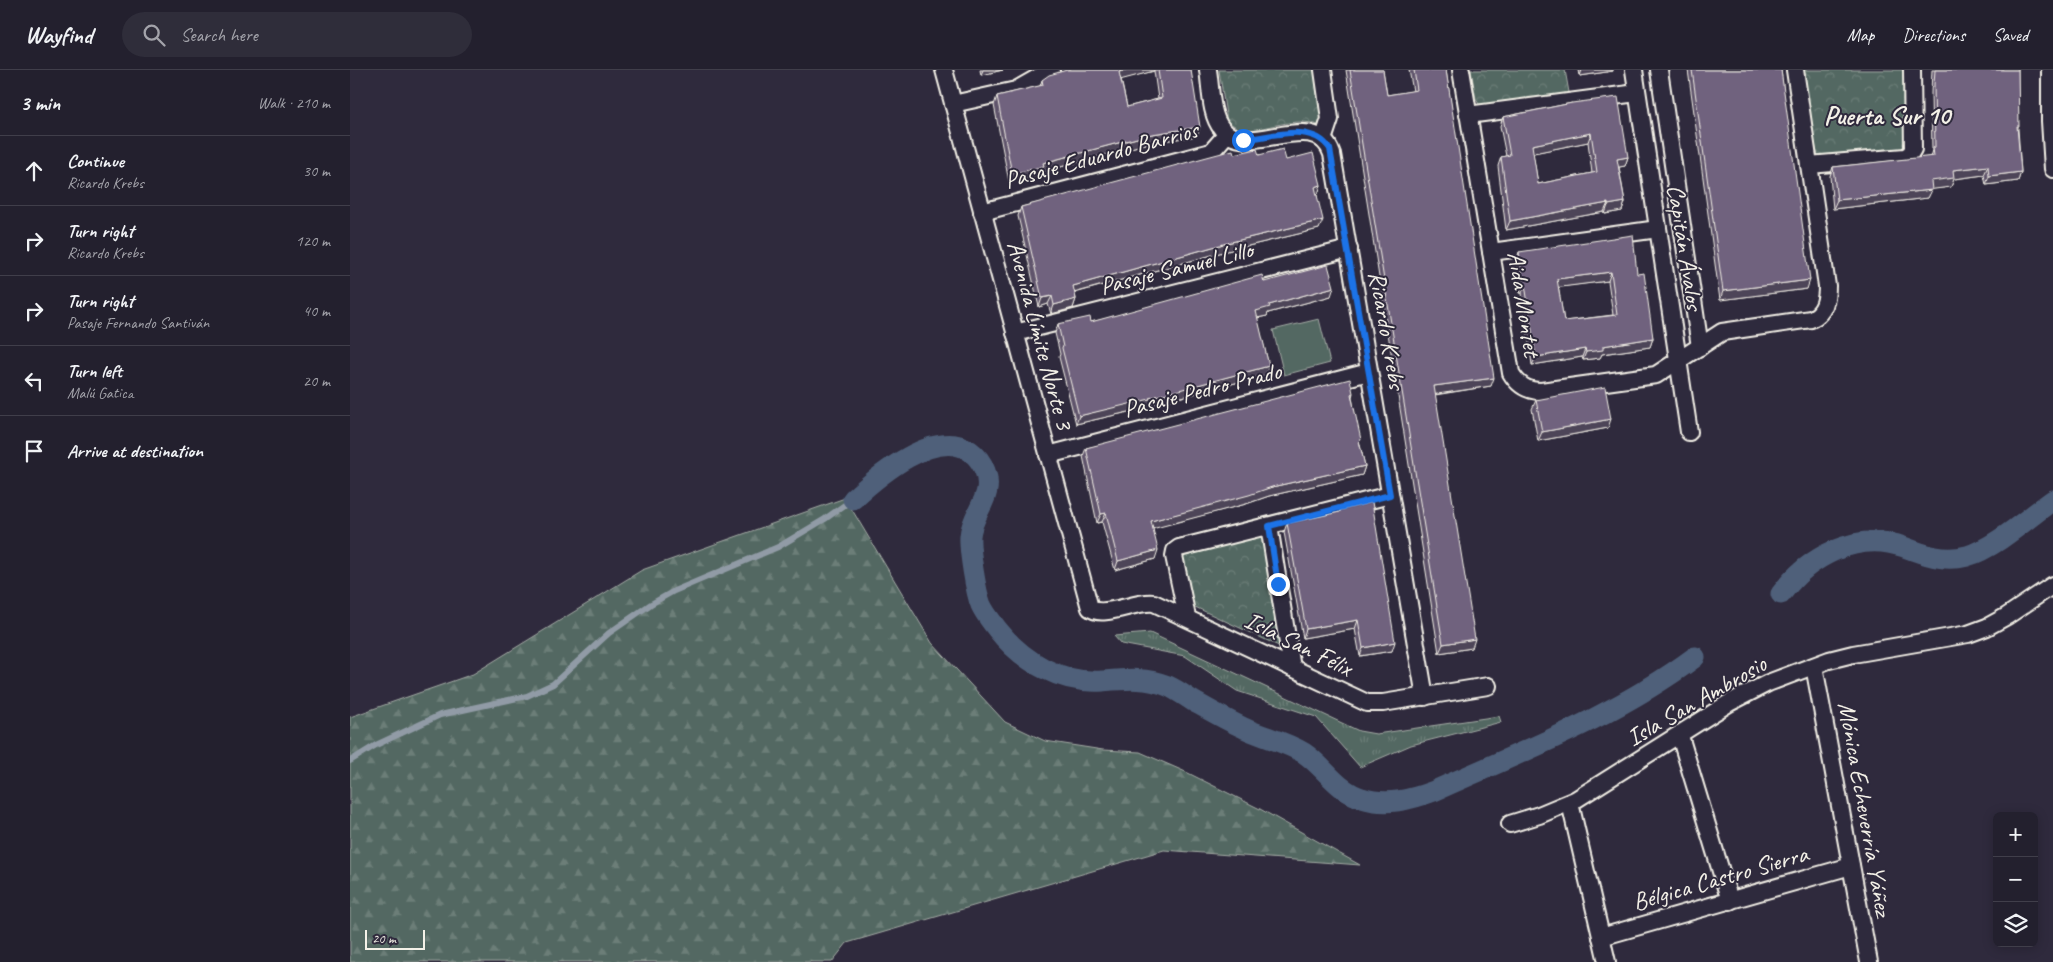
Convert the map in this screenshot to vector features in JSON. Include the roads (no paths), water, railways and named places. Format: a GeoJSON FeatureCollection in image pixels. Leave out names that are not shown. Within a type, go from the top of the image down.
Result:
{"type":"FeatureCollection","features":[{"type":"Feature","properties":{"kind":"street","name":"Avenida Límite Norte 3"},"geometry":{"type":"LineString","coordinates":[[944,70],[1088,604],[1094,611]]}},
{"type":"Feature","properties":{"kind":"street"},"geometry":{"type":"LineString","coordinates":[[953,104],[1016,90],[1051,70]]}},
{"type":"Feature","properties":{"kind":"street"},"geometry":{"type":"LineString","coordinates":[[1208,70],[1216,118],[1227,134],[1243,140],[1305,132],[1323,140],[1330,119],[1323,70]]}},
{"type":"Feature","properties":{"kind":"street","name":"Aida Montet"},"geometry":{"type":"LineString","coordinates":[[1461,70],[1511,373],[1515,380],[1526,389],[1541,391],[1656,375],[1722,332],[1811,319],[1822,310],[1826,302],[1827,286],[1795,70]]}},
{"type":"Feature","properties":{"kind":"street","name":"Capitán Ávalos"},"geometry":{"type":"LineString","coordinates":[[1634,70],[1689,432]]}},
{"type":"Feature","properties":{"kind":"street","name":"Capitán Ávalos"},"geometry":{"type":"LineString","coordinates":[[1659,70],[1700,348]]}},
{"type":"Feature","properties":{"kind":"street"},"geometry":{"type":"LineString","coordinates":[[1809,166],[1904,157],[1910,154],[1913,149],[1912,70]]}},
{"type":"Feature","properties":{"kind":"street"},"geometry":{"type":"LineString","coordinates":[[2050,70],[2053,159]]}},
{"type":"Feature","properties":{"kind":"street"},"geometry":{"type":"LineString","coordinates":[[1468,115],[1637,93]]}},
{"type":"Feature","properties":{"kind":"street","name":"Pasaje Eduardo Barrios"},"geometry":{"type":"LineString","coordinates":[[982,212],[1211,152],[1227,134]]}},
{"type":"Feature","properties":{"kind":"street","name":"Ricardo Krebs"},"geometry":{"type":"LineString","coordinates":[[1323,140],[1332,154],[1425,697]]}},
{"type":"Feature","properties":{"kind":"street"},"geometry":{"type":"LineString","coordinates":[[1491,252],[1658,229]]}},
{"type":"Feature","properties":{"kind":"street","name":"Pasaje Samuel Lillo"},"geometry":{"type":"LineString","coordinates":[[1015,333],[1348,249]]}},
{"type":"Feature","properties":{"kind":"street","name":"Pasaje Pedro Prado"},"geometry":{"type":"LineString","coordinates":[[1048,455],[1369,372]]}},
{"type":"Feature","properties":{"kind":"street"},"geometry":{"type":"LineString","coordinates":[[1187,617],[1174,556],[1175,551],[1179,548],[1390,495]]}},
{"type":"Feature","properties":{"kind":"street"},"geometry":{"type":"LineString","coordinates":[[1269,526],[1292,668]]}},
{"type":"Feature","properties":{"kind":"street","name":"Isla San Ambrosio"},"geometry":{"type":"LineString","coordinates":[[1510,824],[1539,815],[1597,788],[1729,703],[1768,683],[1853,654],[1968,634],[1987,627],[2007,616],[2053,585]]}},
{"type":"Feature","properties":{"kind":"street","name":"Isla San Félix"},"geometry":{"type":"LineString","coordinates":[[1094,611],[1100,612],[1149,602],[1187,617],[1367,703],[1383,704],[1488,686]]}},
{"type":"Feature","properties":{"kind":"street","name":"Mónica Echeverría Yáñez"},"geometry":{"type":"LineString","coordinates":[[1814,666],[1869,962]]}},
{"type":"Feature","properties":{"kind":"street"},"geometry":{"type":"LineString","coordinates":[[1680,736],[1730,901]]}},
{"type":"Feature","properties":{"kind":"street"},"geometry":{"type":"LineString","coordinates":[[1570,802],[1607,962]]}},
{"type":"Feature","properties":{"kind":"street","name":"Bélgica Castro Sierra"},"geometry":{"type":"LineString","coordinates":[[1601,937],[1851,866]]}},
{"type":"Feature","properties":{"kind":"waterway"},"geometry":{"type":"LineString","coordinates":[[853,499],[892,467],[924,450],[940,445],[956,445],[970,451],[981,462],[987,480],[985,497],[970,536],[977,591],[981,605],[1007,641],[1044,669],[1072,679],[1087,681],[1144,680],[1168,686],[1231,722],[1304,753],[1353,795],[1380,802],[1398,801],[1434,791],[1568,731],[1633,697],[1695,657]]}},
{"type":"Feature","properties":{"kind":"waterway"},"geometry":{"type":"LineString","coordinates":[[350,761],[376,745],[440,715],[527,696],[553,684],[609,633],[651,604],[674,591],[778,547],[825,519],[853,499]]}},
{"type":"Feature","properties":{"kind":"waterway"},"geometry":{"type":"LineString","coordinates":[[1781,594],[1792,581],[1819,558],[1835,550],[1852,545],[1869,542],[1886,543],[1935,557],[1959,558],[1967,556],[2000,539],[2053,500]]}},
{"type":"Feature","properties":{"kind":"district","name":"Puerta Sur 10"},"geometry":{"type":"Point","coordinates":[1887,115]}}]}
